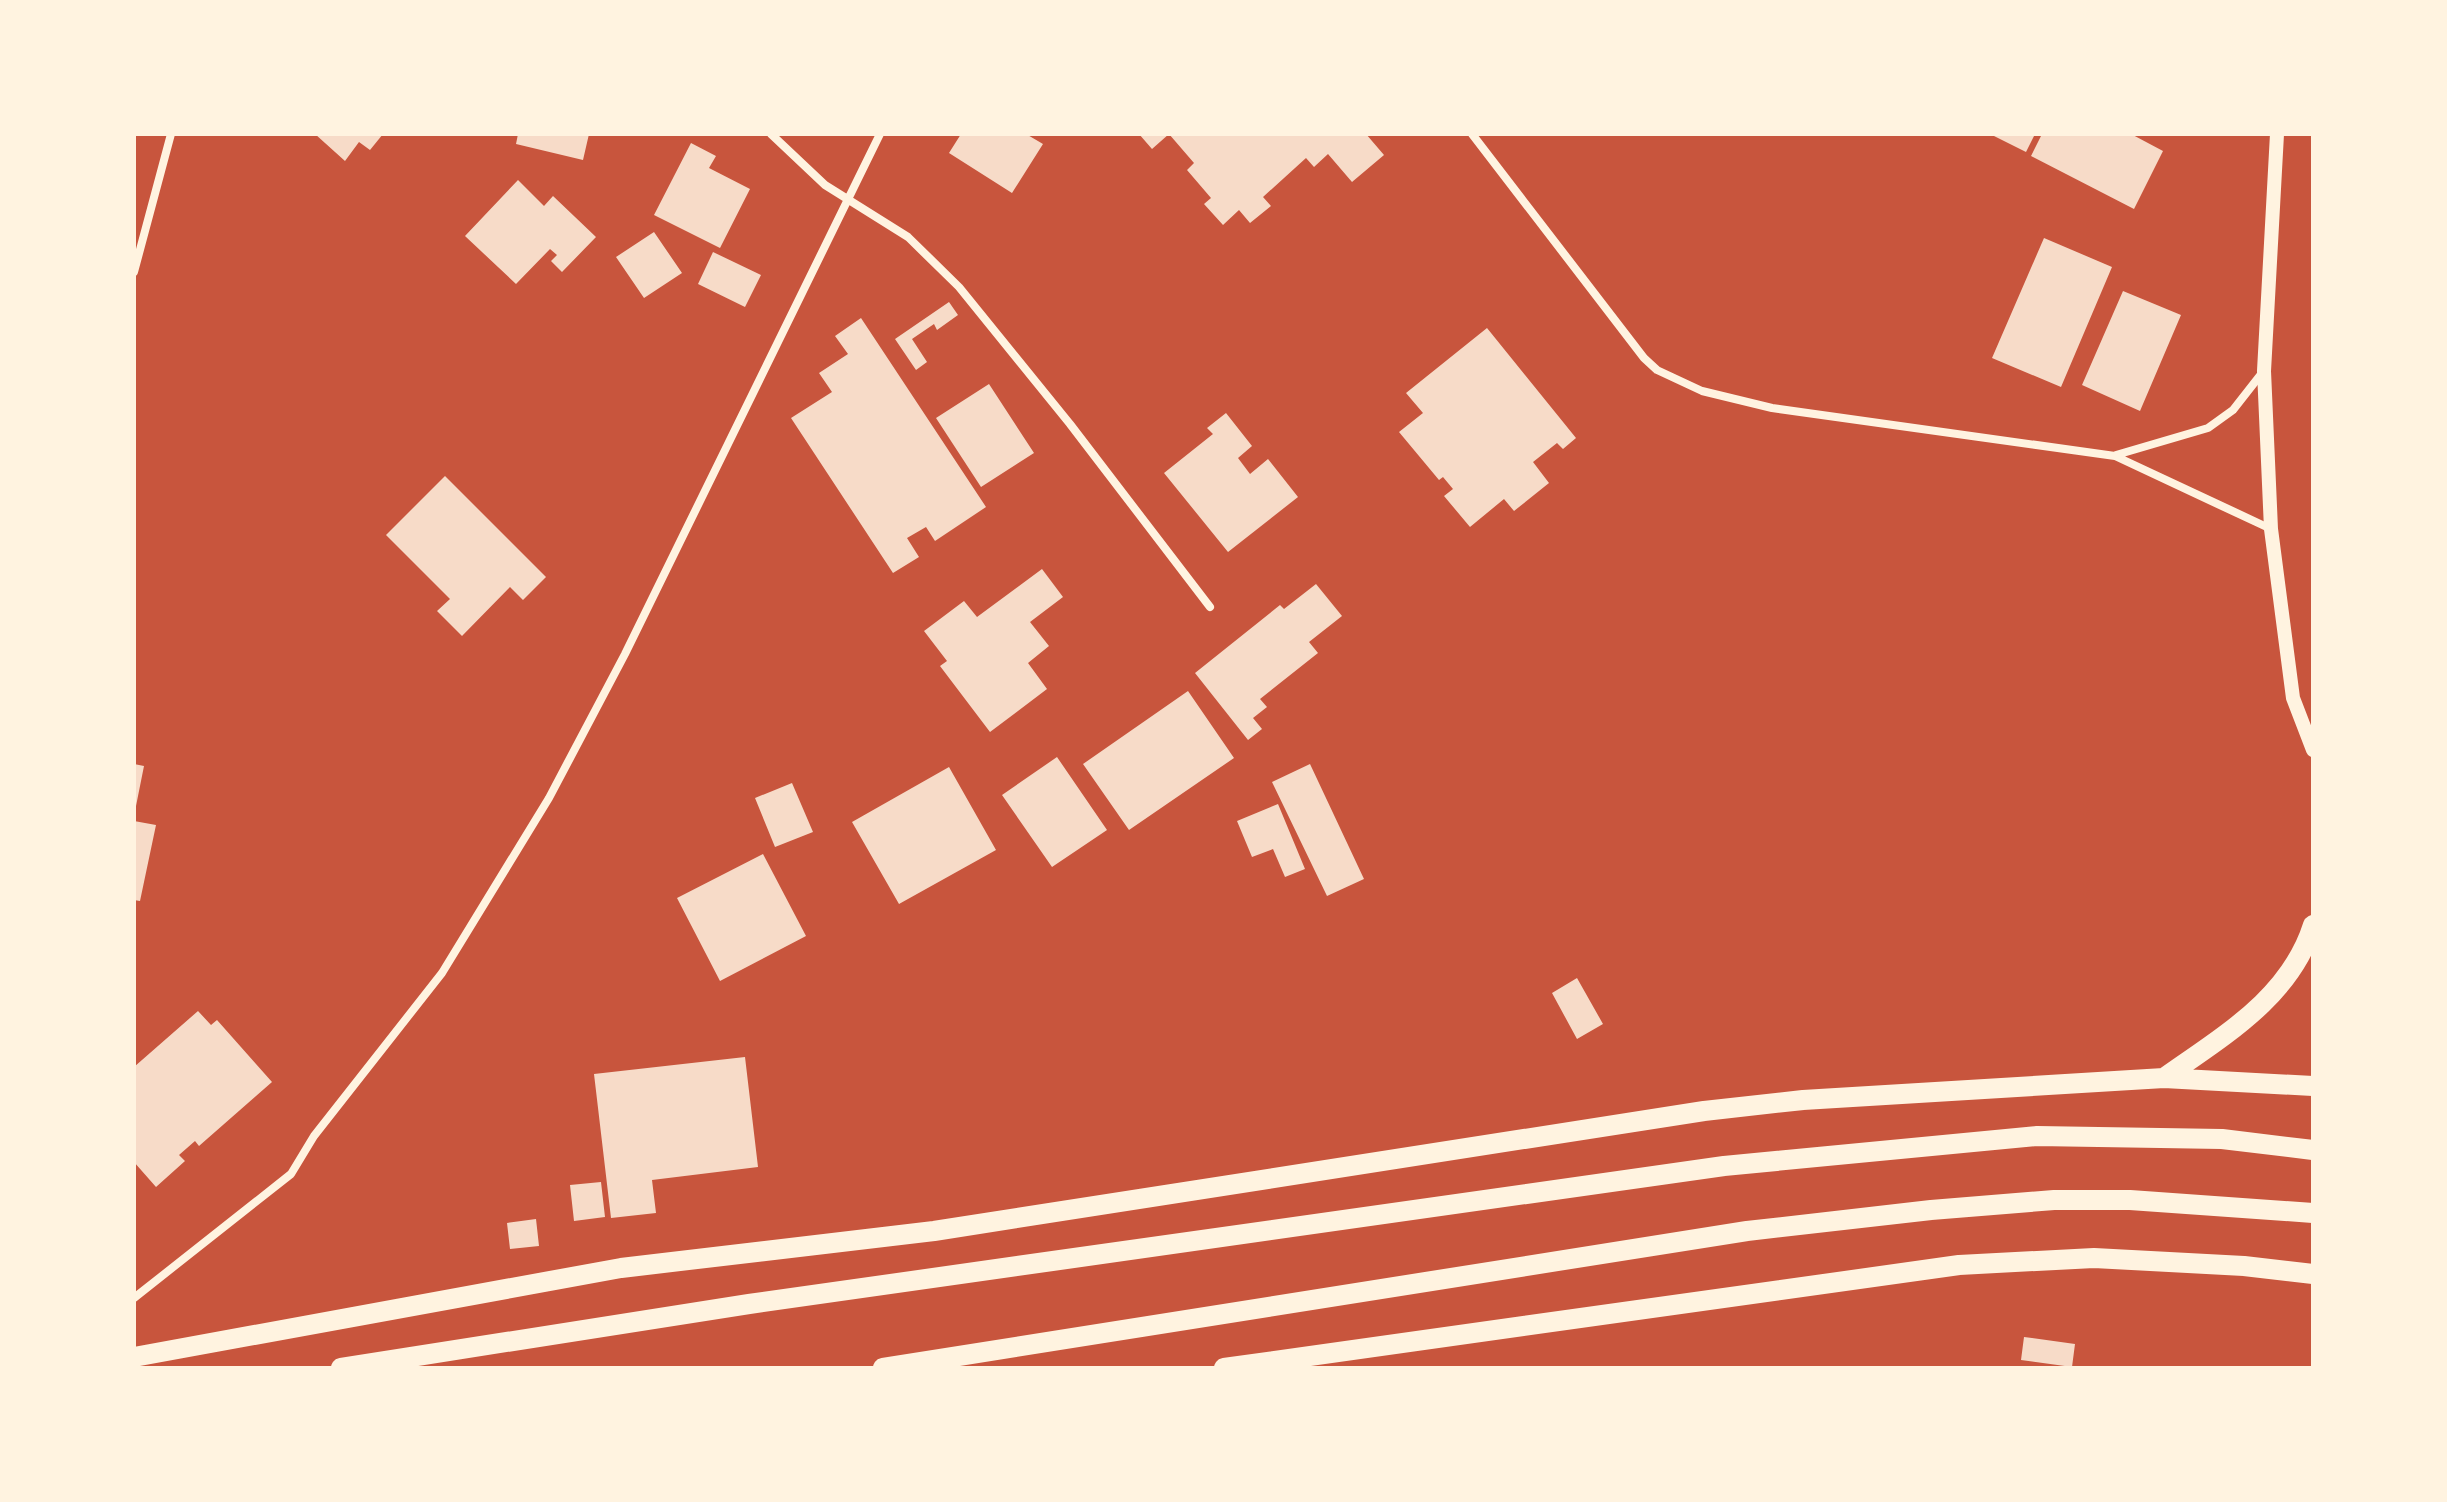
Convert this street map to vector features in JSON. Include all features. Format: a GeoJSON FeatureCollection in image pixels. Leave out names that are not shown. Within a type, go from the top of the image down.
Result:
{"type":"FeatureCollection","features":[{"type":"Feature","properties":{"kind":"main road"},"geometry":{"type":"LineString","coordinates":[[2164,1078],[2250,1018],[2282,982],[2307,942],[2313,925]]}},
{"type":"Feature","properties":{"kind":"main road"},"geometry":{"type":"LineString","coordinates":[[134,1357],[621,1268],[934,1231],[1704,1111],[1803,1100],[2164,1078],[2313,1086]]}},
{"type":"Feature","properties":{"kind":"main road"},"geometry":{"type":"LineString","coordinates":[[341,1368],[749,1304],[1724,1166],[2037,1136],[2222,1139],[2313,1150]]}},
{"type":"Feature","properties":{"kind":"main road"},"geometry":{"type":"LineString","coordinates":[[883,1368],[1747,1231],[1931,1210],[2054,1200],[2130,1200],[2313,1213]]}},
{"type":"Feature","properties":{"kind":"main road"},"geometry":{"type":"LineString","coordinates":[[1224,1368],[1959,1265],[2094,1258],[2244,1266],[2313,1274]]}},
{"type":"Feature","properties":{"kind":"street"},"geometry":{"type":"LineString","coordinates":[[134,272],[171,134]]}},
{"type":"Feature","properties":{"kind":"street"},"geometry":{"type":"LineString","coordinates":[[771,134],[805,169],[848,201],[908,237],[959,287],[1070,424],[1210,607]]}},
{"type":"Feature","properties":{"kind":"street"},"geometry":{"type":"LineString","coordinates":[[134,1298],[291,1174],[314,1136],[442,973],[549,798],[619,667],[880,134]]}},
{"type":"Feature","properties":{"kind":"street"},"geometry":{"type":"LineString","coordinates":[[1472,134],[1644,358],[1672,379],[1702,391],[1772,408],[2115,456],[2271,529]]}},
{"type":"Feature","properties":{"kind":"street"},"geometry":{"type":"LineString","coordinates":[[2277,134],[2264,371],[2271,529],[2293,698],[2313,750]]}},
{"type":"Feature","properties":{"kind":"street"},"geometry":{"type":"LineString","coordinates":[[2115,456],[2208,428],[2233,410],[2264,371]]}},
{"type":"Feature","properties":{"kind":"building"},"geometry":{"type":"Polygon","coordinates":[[[315,134],[383,134],[370,150],[359,142],[345,161],[315,134]]]}},
{"type":"Feature","properties":{"kind":"building"},"geometry":{"type":"Polygon","coordinates":[[[518,134],[589,134],[583,160],[516,144],[518,134]]]}},
{"type":"Feature","properties":{"kind":"building"},"geometry":{"type":"Polygon","coordinates":[[[961,134],[1026,134],[1043,144],[1012,193],[949,153],[961,134]]]}},
{"type":"Feature","properties":{"kind":"building"},"geometry":{"type":"Polygon","coordinates":[[[1139,134],[1169,134],[1152,149],[1139,134]]]}},
{"type":"Feature","properties":{"kind":"building"},"geometry":{"type":"Polygon","coordinates":[[[1169,134],[1366,134],[1384,155],[1352,182],[1328,154],[1314,167],[1306,158],[1263,197],[1271,206],[1250,223],[1239,210],[1223,225],[1204,204],[1211,198],[1187,170],[1194,163],[1169,134]]]}},
{"type":"Feature","properties":{"kind":"building"},"geometry":{"type":"Polygon","coordinates":[[[1990,134],[2035,134],[2026,152],[1990,134]]]}},
{"type":"Feature","properties":{"kind":"building"},"geometry":{"type":"Polygon","coordinates":[[[2042,134],[2131,134],[2163,151],[2134,209],[2031,156],[2042,134]]]}},
{"type":"Feature","properties":{"kind":"building"},"geometry":{"type":"Polygon","coordinates":[[[691,143],[716,156],[709,168],[750,189],[720,248],[654,215],[691,143]]]}},
{"type":"Feature","properties":{"kind":"building"},"geometry":{"type":"Polygon","coordinates":[[[518,180],[544,206],[553,196],[596,237],[562,272],[551,261],[557,255],[550,249],[516,284],[465,236],[518,180]]]}},
{"type":"Feature","properties":{"kind":"building"},"geometry":{"type":"Polygon","coordinates":[[[654,232],[682,273],[644,298],[616,257],[654,232]]]}},
{"type":"Feature","properties":{"kind":"building"},"geometry":{"type":"Polygon","coordinates":[[[2044,238],[2112,267],[2061,387],[1992,358],[2044,238]]]}},
{"type":"Feature","properties":{"kind":"building"},"geometry":{"type":"Polygon","coordinates":[[[713,252],[761,275],[745,307],[698,284],[713,252]]]}},
{"type":"Feature","properties":{"kind":"building"},"geometry":{"type":"Polygon","coordinates":[[[2123,291],[2181,315],[2140,411],[2082,385],[2123,291]]]}},
{"type":"Feature","properties":{"kind":"building"},"geometry":{"type":"Polygon","coordinates":[[[949,302],[958,315],[937,330],[934,324],[912,339],[927,362],[916,370],[895,339],[949,302]]]}},
{"type":"Feature","properties":{"kind":"building"},"geometry":{"type":"Polygon","coordinates":[[[861,318],[986,507],[935,541],[926,527],[907,538],[919,557],[893,573],[791,418],[832,392],[819,373],[848,354],[835,336],[861,318]]]}},
{"type":"Feature","properties":{"kind":"building"},"geometry":{"type":"Polygon","coordinates":[[[1487,328],[1576,438],[1563,449],[1557,443],[1533,462],[1549,483],[1514,511],[1504,499],[1470,527],[1444,496],[1453,489],[1443,477],[1439,480],[1399,432],[1423,413],[1406,393],[1487,328]]]}},
{"type":"Feature","properties":{"kind":"building"},"geometry":{"type":"Polygon","coordinates":[[[989,384],[1034,453],[981,487],[936,418],[989,384]]]}},
{"type":"Feature","properties":{"kind":"building"},"geometry":{"type":"Polygon","coordinates":[[[1226,413],[1252,446],[1238,458],[1250,474],[1268,459],[1298,497],[1228,552],[1164,473],[1213,434],[1207,428],[1226,413]]]}},
{"type":"Feature","properties":{"kind":"building"},"geometry":{"type":"Polygon","coordinates":[[[445,476],[546,577],[523,600],[510,587],[462,636],[437,611],[450,599],[386,535],[445,476]]]}},
{"type":"Feature","properties":{"kind":"building"},"geometry":{"type":"Polygon","coordinates":[[[1042,569],[1063,597],[1030,622],[1049,646],[1028,663],[1047,689],[990,732],[940,666],[947,661],[924,631],[964,601],[977,617],[1042,569]]]}},
{"type":"Feature","properties":{"kind":"building"},"geometry":{"type":"Polygon","coordinates":[[[1316,584],[1342,616],[1309,642],[1318,653],[1260,699],[1267,707],[1253,718],[1262,729],[1248,740],[1195,673],[1280,605],[1284,609],[1316,584]]]}},
{"type":"Feature","properties":{"kind":"building"},"geometry":{"type":"Polygon","coordinates":[[[1188,691],[1234,758],[1129,830],[1083,764],[1188,691]]]}},
{"type":"Feature","properties":{"kind":"building"},"geometry":{"type":"Polygon","coordinates":[[[1057,757],[1107,830],[1052,867],[1002,795],[1057,757]]]}},
{"type":"Feature","properties":{"kind":"building"},"geometry":{"type":"Polygon","coordinates":[[[134,764],[144,766],[135,811],[134,811],[134,764]]]}},
{"type":"Feature","properties":{"kind":"building"},"geometry":{"type":"Polygon","coordinates":[[[1310,764],[1364,879],[1327,896],[1272,782],[1310,764]]]}},
{"type":"Feature","properties":{"kind":"building"},"geometry":{"type":"Polygon","coordinates":[[[949,767],[996,850],[899,904],[852,822],[949,767]]]}},
{"type":"Feature","properties":{"kind":"building"},"geometry":{"type":"Polygon","coordinates":[[[792,783],[813,832],[775,847],[755,798],[792,783]]]}},
{"type":"Feature","properties":{"kind":"building"},"geometry":{"type":"Polygon","coordinates":[[[1278,804],[1305,869],[1285,877],[1273,849],[1252,857],[1237,821],[1278,804]]]}},
{"type":"Feature","properties":{"kind":"building"},"geometry":{"type":"Polygon","coordinates":[[[134,821],[156,825],[140,901],[134,900],[134,821]]]}},
{"type":"Feature","properties":{"kind":"building"},"geometry":{"type":"Polygon","coordinates":[[[763,854],[806,936],[720,981],[677,898],[763,854]]]}},
{"type":"Feature","properties":{"kind":"building"},"geometry":{"type":"Polygon","coordinates":[[[1577,978],[1603,1024],[1577,1039],[1552,993],[1577,978]]]}},
{"type":"Feature","properties":{"kind":"building"},"geometry":{"type":"Polygon","coordinates":[[[198,1011],[211,1025],[217,1020],[272,1082],[199,1146],[195,1141],[179,1155],[185,1161],[156,1187],[134,1162],[134,1067],[198,1011]]]}},
{"type":"Feature","properties":{"kind":"building"},"geometry":{"type":"Polygon","coordinates":[[[745,1057],[758,1167],[652,1180],[656,1213],[611,1218],[594,1074],[745,1057]]]}},
{"type":"Feature","properties":{"kind":"building"},"geometry":{"type":"Polygon","coordinates":[[[601,1182],[605,1217],[574,1221],[570,1185],[601,1182]]]}},
{"type":"Feature","properties":{"kind":"building"},"geometry":{"type":"Polygon","coordinates":[[[536,1219],[539,1246],[510,1249],[507,1223],[536,1219]]]}},
{"type":"Feature","properties":{"kind":"building"},"geometry":{"type":"Polygon","coordinates":[[[2024,1337],[2075,1344],[2072,1367],[2021,1360],[2024,1337]]]}}]}
